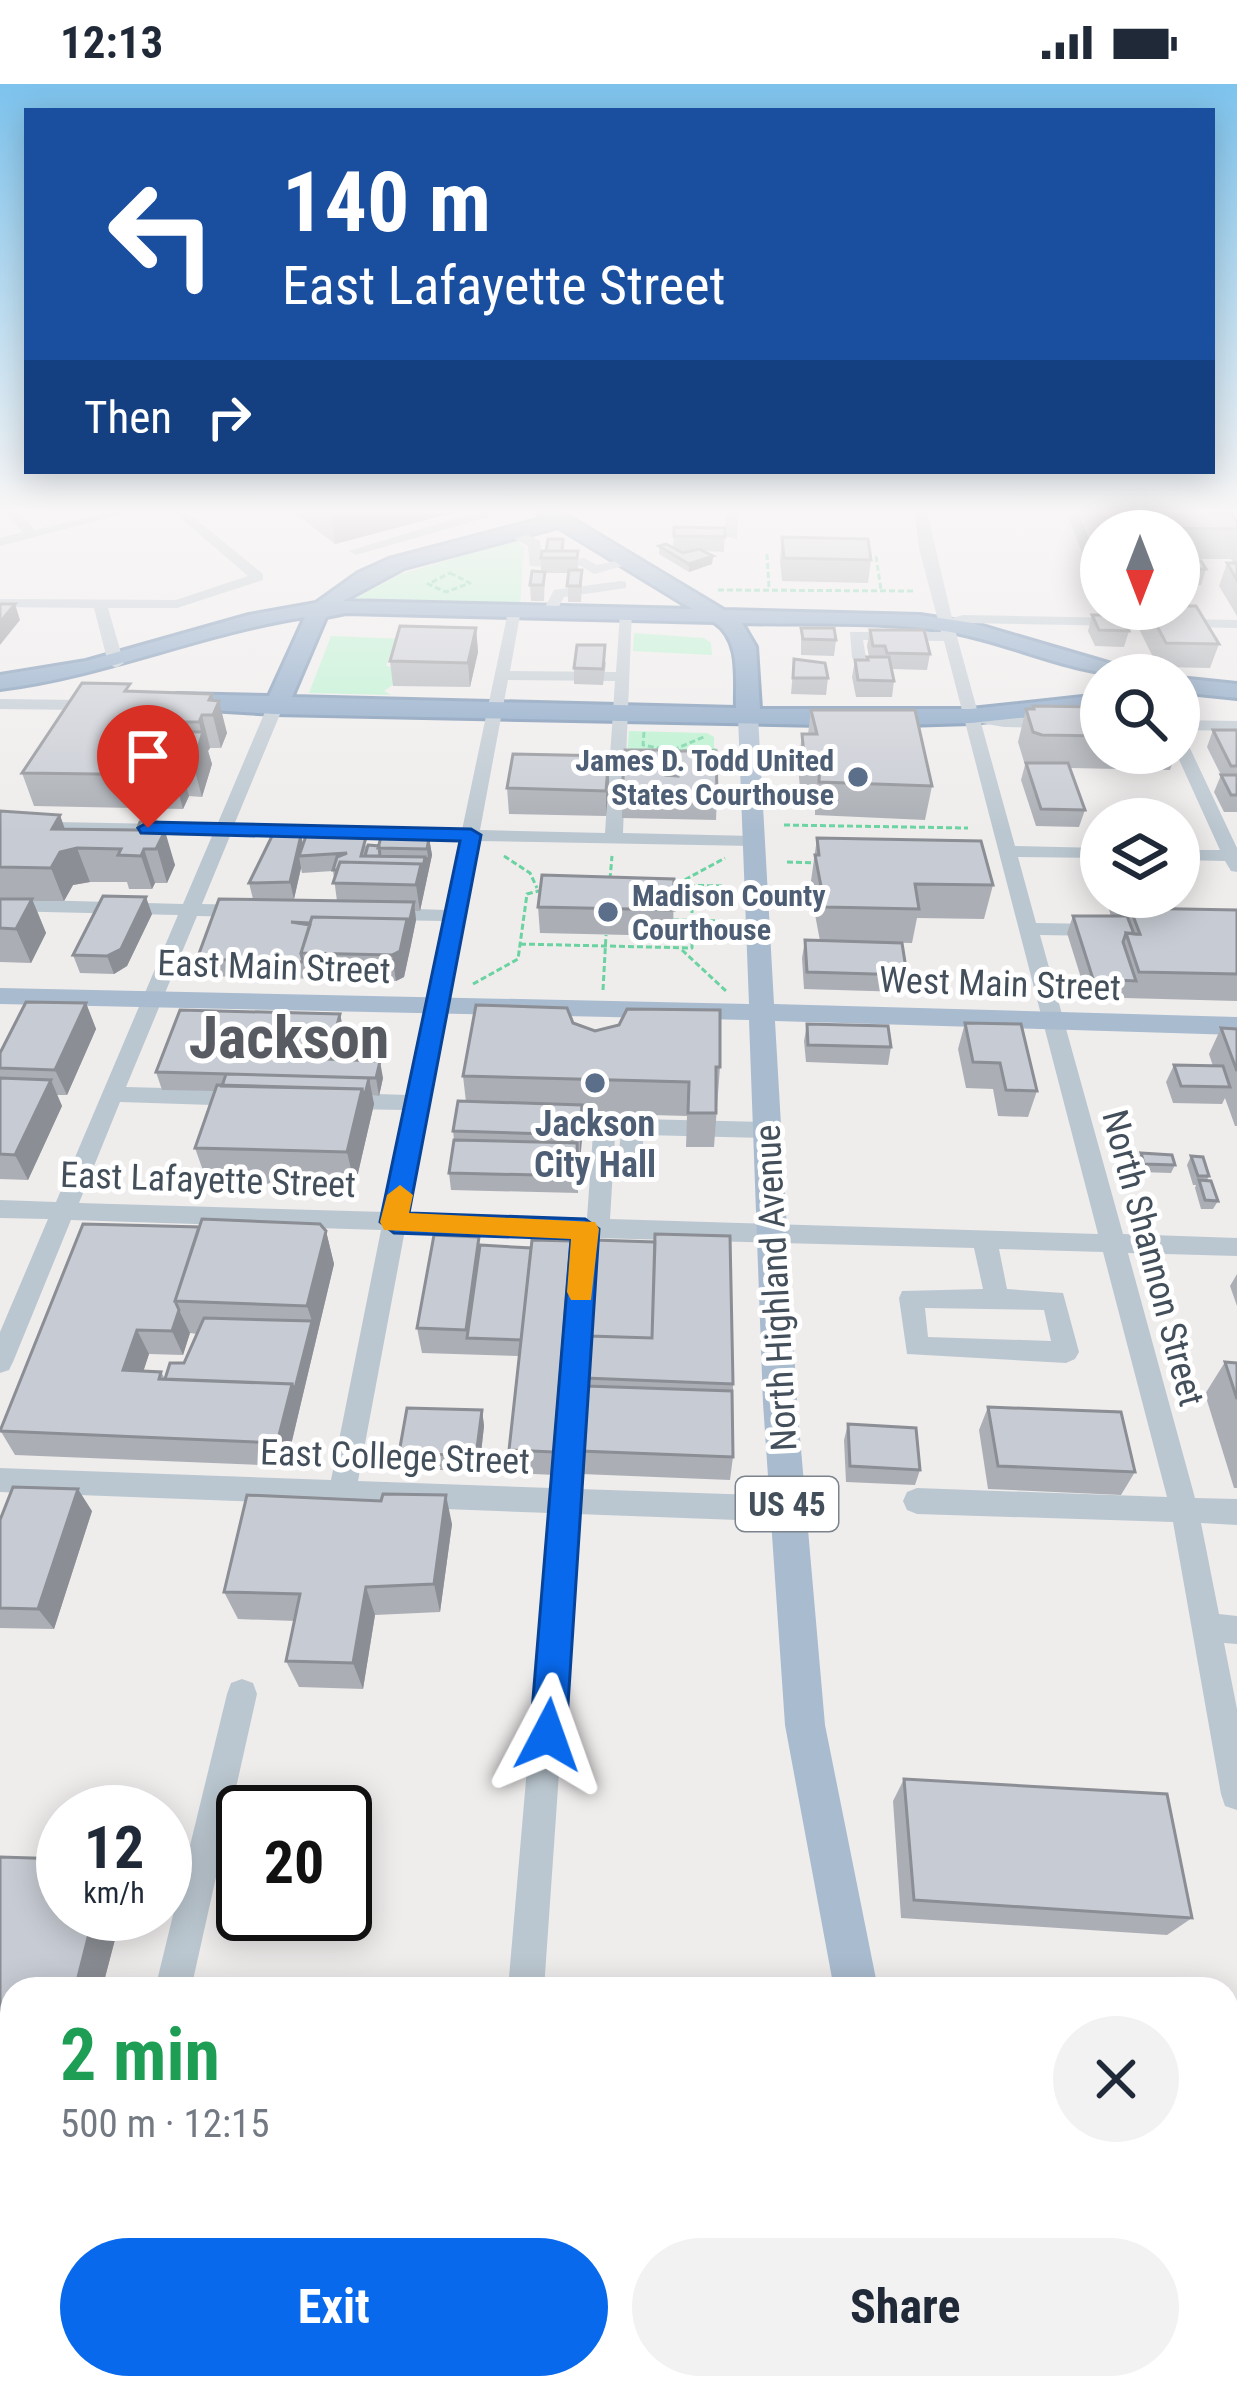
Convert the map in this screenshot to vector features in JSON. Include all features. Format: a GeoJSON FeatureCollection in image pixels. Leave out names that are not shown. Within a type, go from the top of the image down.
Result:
{"type":"FeatureCollection","features":[{"type":"Feature","properties":{"kind":"highway"},"geometry":{"type":"LineString","coordinates":[[0,682],[50,678],[116,663],[263,616]]}},
{"type":"Feature","properties":{"kind":"highway"},"geometry":{"type":"LineString","coordinates":[[275,707],[318,616]]}},
{"type":"Feature","properties":{"kind":"highway","name":"US 45"},"geometry":{"type":"LineString","coordinates":[[719,616],[740,634],[746,647],[748,716]]}},
{"type":"Feature","properties":{"kind":"highway"},"geometry":{"type":"LineString","coordinates":[[720,616],[948,630],[1080,664]]}},
{"type":"Feature","properties":{"kind":"highway"},"geometry":{"type":"LineString","coordinates":[[0,670],[116,663]]}},
{"type":"Feature","properties":{"kind":"highway"},"geometry":{"type":"LineString","coordinates":[[1200,687],[1237,691]]}},
{"type":"Feature","properties":{"kind":"highway"},"geometry":{"type":"LineString","coordinates":[[0,691],[88,707]]}},
{"type":"Feature","properties":{"kind":"highway"},"geometry":{"type":"LineString","coordinates":[[1200,701],[1237,702]]}},
{"type":"Feature","properties":{"kind":"highway"},"geometry":{"type":"LineString","coordinates":[[143,702],[748,716],[970,716],[1080,704]]}},
{"type":"Feature","properties":{"kind":"main road","name":"US 45"},"geometry":{"type":"LineString","coordinates":[[748,716],[761,1013]]}},
{"type":"Feature","properties":{"kind":"main road","name":"East Main Street"},"geometry":{"type":"LineString","coordinates":[[0,996],[761,1013]]}},
{"type":"Feature","properties":{"kind":"main road","name":"West Main Street"},"geometry":{"type":"LineString","coordinates":[[761,1013],[1237,1026]]}},
{"type":"Feature","properties":{"kind":"main road","name":"North Highland Avenue"},"geometry":{"type":"LineString","coordinates":[[761,1013],[788,1509],[805,1725],[854,1977]]}},
{"type":"Feature","properties":{"kind":"street"},"geometry":{"type":"LineString","coordinates":[[103,616],[116,663]]}},
{"type":"Feature","properties":{"kind":"street"},"geometry":{"type":"LineString","coordinates":[[342,1492],[513,616]]}},
{"type":"Feature","properties":{"kind":"street"},"geometry":{"type":"LineString","coordinates":[[613,847],[627,616]]}},
{"type":"Feature","properties":{"kind":"street","name":"North Shannon Street"},"geometry":{"type":"LineString","coordinates":[[945,616],[1185,1511],[1235,1774]]}},
{"type":"Feature","properties":{"kind":"street"},"geometry":{"type":"LineString","coordinates":[[860,658],[855,635],[948,630],[963,620],[1080,617]]}},
{"type":"Feature","properties":{"kind":"street"},"geometry":{"type":"LineString","coordinates":[[1200,622],[1237,624]]}},
{"type":"Feature","properties":{"kind":"street"},"geometry":{"type":"LineString","coordinates":[[503,675],[623,677]]}},
{"type":"Feature","properties":{"kind":"street"},"geometry":{"type":"LineString","coordinates":[[0,704],[88,707]]}},
{"type":"Feature","properties":{"kind":"street"},"geometry":{"type":"LineString","coordinates":[[0,1362],[275,707]]}},
{"type":"Feature","properties":{"kind":"street"},"geometry":{"type":"LineString","coordinates":[[970,716],[1004,722],[1080,724]]}},
{"type":"Feature","properties":{"kind":"street"},"geometry":{"type":"LineString","coordinates":[[1200,725],[1237,726]]}},
{"type":"Feature","properties":{"kind":"street"},"geometry":{"type":"LineString","coordinates":[[1194,774],[1235,860]]}},
{"type":"Feature","properties":{"kind":"street"},"geometry":{"type":"LineString","coordinates":[[2,829],[471,835],[613,847],[753,841]]}},
{"type":"Feature","properties":{"kind":"street"},"geometry":{"type":"LineString","coordinates":[[1010,851],[1080,853]]}},
{"type":"Feature","properties":{"kind":"street"},"geometry":{"type":"LineString","coordinates":[[1200,856],[1235,860]]}},
{"type":"Feature","properties":{"kind":"street"},"geometry":{"type":"LineString","coordinates":[[0,905],[265,911]]}},
{"type":"Feature","properties":{"kind":"street"},"geometry":{"type":"LineString","coordinates":[[356,914],[456,916]]}},
{"type":"Feature","properties":{"kind":"street"},"geometry":{"type":"LineString","coordinates":[[1030,929],[1115,930]]}},
{"type":"Feature","properties":{"kind":"street"},"geometry":{"type":"LineString","coordinates":[[113,1094],[265,1098]]}},
{"type":"Feature","properties":{"kind":"street"},"geometry":{"type":"LineString","coordinates":[[312,1100],[419,1103]]}},
{"type":"Feature","properties":{"kind":"street"},"geometry":{"type":"LineString","coordinates":[[527,1977],[566,1499],[605,1120]]}},
{"type":"Feature","properties":{"kind":"street"},"geometry":{"type":"LineString","coordinates":[[630,1158],[631,1135],[639,1127],[767,1130]]}},
{"type":"Feature","properties":{"kind":"street","name":"East Lafayette Street"},"geometry":{"type":"LineString","coordinates":[[0,1209],[1237,1247]]}},
{"type":"Feature","properties":{"kind":"street"},"geometry":{"type":"LineString","coordinates":[[985,1240],[997,1299]]}},
{"type":"Feature","properties":{"kind":"street"},"geometry":{"type":"LineString","coordinates":[[911,1298],[997,1299],[1054,1300],[1066,1352],[916,1347],[911,1298]]}},
{"type":"Feature","properties":{"kind":"street","name":"East College Street"},"geometry":{"type":"LineString","coordinates":[[0,1480],[788,1509]]}},
{"type":"Feature","properties":{"kind":"street"},"geometry":{"type":"LineString","coordinates":[[917,1502],[1237,1512]]}},
{"type":"Feature","properties":{"kind":"street"},"geometry":{"type":"LineString","coordinates":[[1205,1627],[1237,1630]]}},
{"type":"Feature","properties":{"kind":"street"},"geometry":{"type":"LineString","coordinates":[[176,1977],[242,1694]]}},
{"type":"Feature","properties":{"kind":"path"},"geometry":{"type":"LineString","coordinates":[[644,729],[643,745],[671,751],[718,750]]}},
{"type":"Feature","properties":{"kind":"path"},"geometry":{"type":"LineString","coordinates":[[671,751],[717,733]]}},
{"type":"Feature","properties":{"kind":"path"},"geometry":{"type":"LineString","coordinates":[[784,825],[968,828]]}},
{"type":"Feature","properties":{"kind":"path"},"geometry":{"type":"LineString","coordinates":[[840,826],[842,844]]}},
{"type":"Feature","properties":{"kind":"path"},"geometry":{"type":"LineString","coordinates":[[886,826],[888,841]]}},
{"type":"Feature","properties":{"kind":"path"},"geometry":{"type":"LineString","coordinates":[[923,827],[927,846]]}},
{"type":"Feature","properties":{"kind":"path"},"geometry":{"type":"LineString","coordinates":[[609,891],[613,847]]}},
{"type":"Feature","properties":{"kind":"path"},"geometry":{"type":"LineString","coordinates":[[499,853],[530,873],[537,888]]}},
{"type":"Feature","properties":{"kind":"path"},"geometry":{"type":"LineString","coordinates":[[675,885],[725,859]]}},
{"type":"Feature","properties":{"kind":"path"},"geometry":{"type":"LineString","coordinates":[[787,862],[825,863]]}},
{"type":"Feature","properties":{"kind":"path"},"geometry":{"type":"LineString","coordinates":[[661,884],[725,886]]}},
{"type":"Feature","properties":{"kind":"path"},"geometry":{"type":"LineString","coordinates":[[520,944],[692,948],[692,885]]}},
{"type":"Feature","properties":{"kind":"path"},"geometry":{"type":"LineString","coordinates":[[467,988],[518,958],[527,894],[537,888],[555,889]]}},
{"type":"Feature","properties":{"kind":"path"},"geometry":{"type":"LineString","coordinates":[[673,920],[725,921]]}},
{"type":"Feature","properties":{"kind":"path"},"geometry":{"type":"LineString","coordinates":[[603,994],[606,935]]}},
{"type":"Feature","properties":{"kind":"path"},"geometry":{"type":"LineString","coordinates":[[679,947],[727,992]]}},
{"type":"Feature","properties":{"kind":"green space"},"geometry":{"type":"Polygon","coordinates":[[[634,633],[704,638],[711,643],[712,655],[633,651],[634,633]]]}},
{"type":"Feature","properties":{"kind":"green space"},"geometry":{"type":"Polygon","coordinates":[[[331,636],[407,639],[403,653],[391,652],[386,666],[399,668],[394,684],[384,691],[391,695],[309,693],[331,636]]]}},
{"type":"Feature","properties":{"kind":"green space"},"geometry":{"type":"Polygon","coordinates":[[[629,731],[707,733],[714,737],[714,759],[627,757],[629,731]]]}},
{"type":"Feature","properties":{"kind":"building"},"geometry":{"type":"Polygon","coordinates":[[[1202,616],[1219,644],[1166,643],[1159,630],[1200,630],[1202,616]]]}},
{"type":"Feature","properties":{"kind":"building"},"geometry":{"type":"Polygon","coordinates":[[[400,626],[476,628],[468,663],[390,661],[400,626]]]}},
{"type":"Feature","properties":{"kind":"building"},"geometry":{"type":"Polygon","coordinates":[[[801,628],[834,628],[836,640],[803,639],[801,628]]]}},
{"type":"Feature","properties":{"kind":"building"},"geometry":{"type":"Polygon","coordinates":[[[870,630],[924,630],[930,654],[887,653],[885,646],[873,646],[870,630]]]}},
{"type":"Feature","properties":{"kind":"building"},"geometry":{"type":"Polygon","coordinates":[[[577,645],[605,645],[603,669],[574,668],[577,645]]]}},
{"type":"Feature","properties":{"kind":"building"},"geometry":{"type":"Polygon","coordinates":[[[889,657],[894,681],[858,680],[855,660],[889,657]]]}},
{"type":"Feature","properties":{"kind":"building"},"geometry":{"type":"Polygon","coordinates":[[[794,659],[825,663],[828,678],[793,678],[794,659]]]}},
{"type":"Feature","properties":{"kind":"building"},"geometry":{"type":"Polygon","coordinates":[[[82,683],[130,684],[125,691],[212,694],[209,700],[219,701],[213,715],[202,715],[199,722],[149,722],[145,731],[203,732],[193,764],[180,763],[174,775],[22,773],[82,683]]]}},
{"type":"Feature","properties":{"kind":"building"},"geometry":{"type":"Polygon","coordinates":[[[1080,707],[1080,736],[1033,732],[1026,709],[1080,707]]]}},
{"type":"Feature","properties":{"kind":"building"},"geometry":{"type":"Polygon","coordinates":[[[811,710],[915,710],[932,786],[819,782],[820,755],[804,755],[802,734],[817,734],[811,710]]]}},
{"type":"Feature","properties":{"kind":"building"},"geometry":{"type":"Polygon","coordinates":[[[1213,730],[1237,730],[1237,766],[1231,766],[1213,730]]]}},
{"type":"Feature","properties":{"kind":"building"},"geometry":{"type":"Polygon","coordinates":[[[625,750],[667,750],[666,775],[678,776],[678,751],[716,751],[717,795],[622,793],[625,750]]]}},
{"type":"Feature","properties":{"kind":"building"},"geometry":{"type":"Polygon","coordinates":[[[513,754],[609,756],[606,791],[507,788],[513,754]]]}},
{"type":"Feature","properties":{"kind":"building"},"geometry":{"type":"Polygon","coordinates":[[[1026,763],[1068,763],[1080,810],[1041,809],[1026,763]]]}},
{"type":"Feature","properties":{"kind":"building"},"geometry":{"type":"Polygon","coordinates":[[[1221,775],[1237,775],[1237,795],[1231,795],[1221,775]]]}},
{"type":"Feature","properties":{"kind":"building"},"geometry":{"type":"Polygon","coordinates":[[[0,811],[60,815],[52,829],[137,830],[140,822],[156,822],[152,831],[165,831],[156,849],[144,849],[141,856],[118,855],[121,849],[77,848],[60,852],[51,868],[0,867],[0,811]]]}},
{"type":"Feature","properties":{"kind":"building"},"geometry":{"type":"Polygon","coordinates":[[[273,834],[301,835],[290,882],[249,883],[273,834]]]}},
{"type":"Feature","properties":{"kind":"building"},"geometry":{"type":"Polygon","coordinates":[[[306,836],[366,837],[361,856],[425,857],[422,872],[421,864],[340,862],[333,870],[337,857],[347,853],[299,856],[306,836]]]}},
{"type":"Feature","properties":{"kind":"building"},"geometry":{"type":"Polygon","coordinates":[[[381,837],[429,838],[427,849],[378,848],[381,837]]]}},
{"type":"Feature","properties":{"kind":"building"},"geometry":{"type":"Polygon","coordinates":[[[817,838],[981,841],[993,885],[915,884],[919,909],[825,907],[815,855],[819,855],[817,838]]]}},
{"type":"Feature","properties":{"kind":"building"},"geometry":{"type":"Polygon","coordinates":[[[368,845],[379,846],[380,856],[365,856],[368,845]]]}},
{"type":"Feature","properties":{"kind":"building"},"geometry":{"type":"Polygon","coordinates":[[[340,862],[421,864],[416,885],[333,883],[340,862]]]}},
{"type":"Feature","properties":{"kind":"building"},"geometry":{"type":"Polygon","coordinates":[[[542,875],[674,879],[674,910],[538,907],[542,875]]]}},
{"type":"Feature","properties":{"kind":"building"},"geometry":{"type":"Polygon","coordinates":[[[103,896],[146,897],[121,949],[107,956],[73,955],[103,896]]]}},
{"type":"Feature","properties":{"kind":"building"},"geometry":{"type":"Polygon","coordinates":[[[0,899],[32,899],[16,929],[0,928],[0,899]]]}},
{"type":"Feature","properties":{"kind":"building"},"geometry":{"type":"Polygon","coordinates":[[[219,899],[414,902],[408,927],[407,919],[312,917],[310,923],[291,922],[310,925],[301,953],[303,962],[197,959],[219,899]]]}},
{"type":"Feature","properties":{"kind":"building"},"geometry":{"type":"Polygon","coordinates":[[[1200,909],[1237,910],[1237,974],[1139,972],[1126,933],[1140,934],[1134,918],[1200,918],[1200,909]]]}},
{"type":"Feature","properties":{"kind":"building"},"geometry":{"type":"Polygon","coordinates":[[[1073,916],[1128,918],[1134,934],[1126,933],[1123,942],[1136,981],[1093,979],[1073,916]]]}},
{"type":"Feature","properties":{"kind":"building"},"geometry":{"type":"Polygon","coordinates":[[[312,917],[407,919],[400,951],[392,955],[301,953],[312,917]]]}},
{"type":"Feature","properties":{"kind":"building"},"geometry":{"type":"Polygon","coordinates":[[[805,940],[902,943],[907,975],[807,972],[805,940]]]}},
{"type":"Feature","properties":{"kind":"building"},"geometry":{"type":"Polygon","coordinates":[[[26,1002],[86,1003],[55,1070],[0,1068],[0,1053],[26,1002]]]}},
{"type":"Feature","properties":{"kind":"building"},"geometry":{"type":"Polygon","coordinates":[[[476,1005],[567,1008],[573,1023],[595,1031],[619,1025],[627,1009],[720,1010],[716,1113],[688,1113],[689,1082],[463,1076],[476,1005]]]}},
{"type":"Feature","properties":{"kind":"building"},"geometry":{"type":"Polygon","coordinates":[[[180,1010],[340,1014],[328,1059],[380,1061],[376,1078],[156,1072],[180,1010]]]}},
{"type":"Feature","properties":{"kind":"building"},"geometry":{"type":"Polygon","coordinates":[[[965,1023],[1021,1024],[1037,1091],[1006,1090],[1000,1063],[973,1062],[965,1023]]]}},
{"type":"Feature","properties":{"kind":"building"},"geometry":{"type":"Polygon","coordinates":[[[807,1024],[888,1026],[891,1047],[808,1045],[807,1024]]]}},
{"type":"Feature","properties":{"kind":"building"},"geometry":{"type":"Polygon","coordinates":[[[1221,1028],[1237,1029],[1237,1071],[1221,1028]]]}},
{"type":"Feature","properties":{"kind":"building"},"geometry":{"type":"Polygon","coordinates":[[[1174,1065],[1223,1066],[1230,1087],[1181,1086],[1174,1065]]]}},
{"type":"Feature","properties":{"kind":"building"},"geometry":{"type":"Polygon","coordinates":[[[226,1074],[369,1078],[364,1098],[362,1089],[222,1086],[226,1074]]]}},
{"type":"Feature","properties":{"kind":"building"},"geometry":{"type":"Polygon","coordinates":[[[0,1078],[51,1080],[15,1155],[0,1154],[0,1078]]]}},
{"type":"Feature","properties":{"kind":"building"},"geometry":{"type":"Polygon","coordinates":[[[217,1085],[362,1089],[347,1152],[195,1148],[217,1085]]]}},
{"type":"Feature","properties":{"kind":"building"},"geometry":{"type":"Polygon","coordinates":[[[458,1101],[582,1105],[580,1135],[453,1131],[458,1101]]]}},
{"type":"Feature","properties":{"kind":"building"},"geometry":{"type":"Polygon","coordinates":[[[454,1140],[577,1143],[578,1176],[449,1173],[454,1140]]]}},
{"type":"Feature","properties":{"kind":"building"},"geometry":{"type":"Polygon","coordinates":[[[1141,1153],[1172,1155],[1175,1165],[1144,1164],[1141,1153]]]}},
{"type":"Feature","properties":{"kind":"building"},"geometry":{"type":"Polygon","coordinates":[[[1191,1156],[1203,1157],[1209,1176],[1198,1176],[1191,1156]]]}},
{"type":"Feature","properties":{"kind":"building"},"geometry":{"type":"Polygon","coordinates":[[[1199,1180],[1211,1181],[1218,1201],[1205,1200],[1199,1180]]]}},
{"type":"Feature","properties":{"kind":"building"},"geometry":{"type":"Polygon","coordinates":[[[202,1219],[320,1224],[326,1231],[307,1306],[175,1301],[202,1219]]]}},
{"type":"Feature","properties":{"kind":"building"},"geometry":{"type":"Polygon","coordinates":[[[83,1224],[199,1227],[175,1301],[179,1310],[172,1331],[137,1330],[123,1370],[161,1372],[159,1379],[292,1384],[277,1443],[0,1431],[83,1224]]]}},
{"type":"Feature","properties":{"kind":"building"},"geometry":{"type":"Polygon","coordinates":[[[655,1234],[730,1236],[733,1384],[585,1378],[588,1336],[652,1338],[655,1234]]]}},
{"type":"Feature","properties":{"kind":"building"},"geometry":{"type":"Polygon","coordinates":[[[434,1235],[479,1237],[466,1330],[417,1328],[434,1235]]]}},
{"type":"Feature","properties":{"kind":"building"},"geometry":{"type":"Polygon","coordinates":[[[532,1240],[571,1241],[554,1452],[509,1450],[532,1240]]]}},
{"type":"Feature","properties":{"kind":"building"},"geometry":{"type":"Polygon","coordinates":[[[593,1240],[655,1242],[652,1338],[589,1336],[593,1240]]]}},
{"type":"Feature","properties":{"kind":"building"},"geometry":{"type":"Polygon","coordinates":[[[480,1245],[531,1248],[521,1340],[467,1338],[480,1245]]]}},
{"type":"Feature","properties":{"kind":"building"},"geometry":{"type":"Polygon","coordinates":[[[204,1318],[312,1321],[294,1392],[292,1384],[165,1379],[170,1363],[184,1363],[204,1318]]]}},
{"type":"Feature","properties":{"kind":"building"},"geometry":{"type":"Polygon","coordinates":[[[1225,1362],[1237,1363],[1237,1399],[1225,1362]]]}},
{"type":"Feature","properties":{"kind":"building"},"geometry":{"type":"Polygon","coordinates":[[[585,1386],[732,1391],[733,1457],[580,1451],[585,1386]]]}},
{"type":"Feature","properties":{"kind":"building"},"geometry":{"type":"Polygon","coordinates":[[[988,1407],[1121,1412],[1135,1472],[998,1466],[988,1407]]]}},
{"type":"Feature","properties":{"kind":"building"},"geometry":{"type":"Polygon","coordinates":[[[407,1408],[482,1410],[476,1456],[399,1453],[407,1408]]]}},
{"type":"Feature","properties":{"kind":"building"},"geometry":{"type":"Polygon","coordinates":[[[848,1424],[916,1428],[920,1470],[850,1466],[848,1424]]]}},
{"type":"Feature","properties":{"kind":"building"},"geometry":{"type":"Polygon","coordinates":[[[13,1487],[78,1489],[38,1609],[0,1608],[0,1520],[13,1487]]]}},
{"type":"Feature","properties":{"kind":"building"},"geometry":{"type":"Polygon","coordinates":[[[383,1494],[446,1495],[434,1584],[366,1587],[353,1663],[286,1661],[300,1594],[224,1592],[247,1495],[381,1501],[383,1494]]]}},
{"type":"Feature","properties":{"kind":"building"},"geometry":{"type":"Polygon","coordinates":[[[904,1779],[1167,1794],[1192,1918],[914,1900],[904,1779]]]}},
{"type":"Feature","properties":{"kind":"building"},"geometry":{"type":"Polygon","coordinates":[[[0,1857],[36,1858],[36,1941],[87,1941],[78,1977],[0,1977],[0,1857]]]}},
{"type":"Feature","properties":{"kind":"slow traffic"},"geometry":{"type":"LineString","coordinates":[[400,1195],[394,1222],[585,1229],[581,1292]]}},
{"type":"Feature","properties":{"kind":"place","name":"James D. Todd United States Courthouse"},"geometry":{"type":"Point","coordinates":[858,777]}},
{"type":"Feature","properties":{"kind":"place","name":"Madison County Courthouse"},"geometry":{"type":"Point","coordinates":[608,912]}},
{"type":"Feature","properties":{"kind":"place","name":"Jackson City Hall"},"geometry":{"type":"Point","coordinates":[595,1083]}},
{"type":"Feature","properties":{"kind":"district","name":"Jackson"},"geometry":{"type":"Point","coordinates":[289,1037]}},
{"type":"Feature","properties":{"kind":"route"},"geometry":{"type":"LineString","coordinates":[[148,828],[471,835],[394,1222],[585,1229],[548,1735]]}}]}
